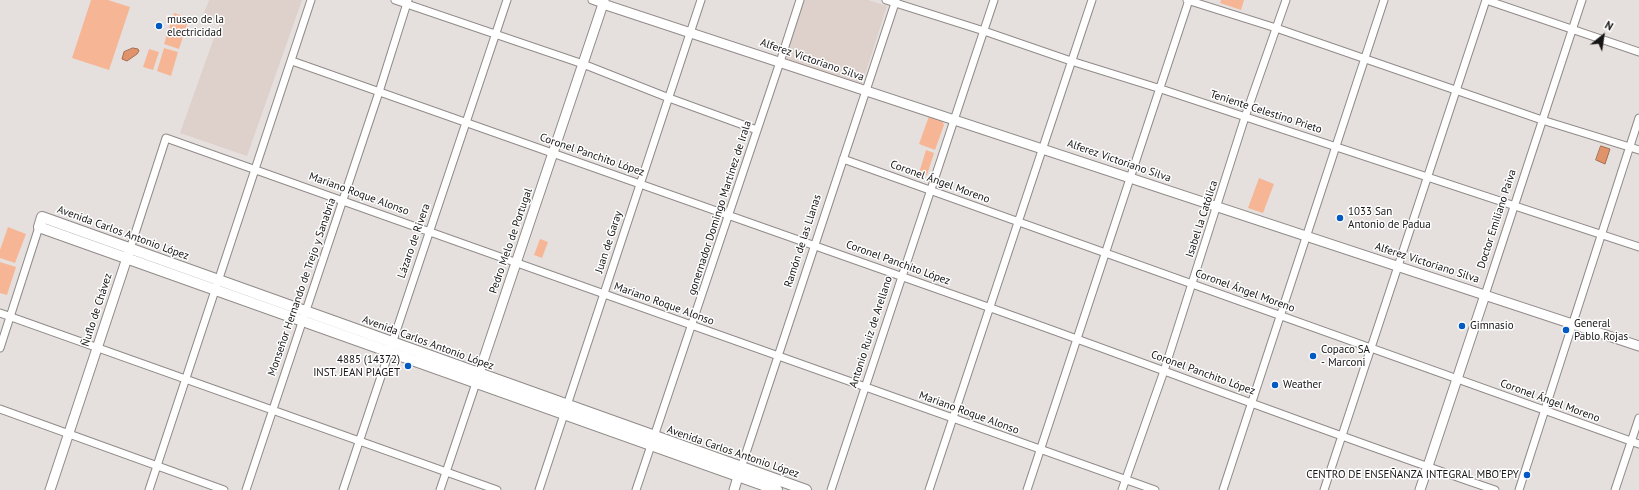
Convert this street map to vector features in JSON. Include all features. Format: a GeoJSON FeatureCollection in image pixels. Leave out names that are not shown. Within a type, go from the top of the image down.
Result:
{"type":"FeatureCollection","features":[{"type":"Feature","properties":{"kind":"main road","name":"Avenida Carlos Antonio López"},"geometry":{"type":"LineString","coordinates":[[41,222],[740,472],[806,490]]}},
{"type":"Feature","properties":{"kind":"main road","name":"Avenida Carlos Antonio López"},"geometry":{"type":"LineString","coordinates":[[740,472],[777,490]]}},
{"type":"Feature","properties":{"kind":"street"},"geometry":{"type":"LineString","coordinates":[[149,490],[311,0]]}},
{"type":"Feature","properties":{"kind":"street"},"geometry":{"type":"LineString","coordinates":[[395,0],[408,2],[583,64],[669,98],[757,130]]}},
{"type":"Feature","properties":{"kind":"street","name":"Lázaro de Rivera"},"geometry":{"type":"LineString","coordinates":[[343,490],[507,0]]}},
{"type":"Feature","properties":{"kind":"street","name":"Alferez Victoriano Silva"},"geometry":{"type":"LineString","coordinates":[[592,0],[604,2],[866,91],[1639,346]]}},
{"type":"Feature","properties":{"kind":"street","name":"Juan de Garay"},"geometry":{"type":"LineString","coordinates":[[539,490],[701,0]]}},
{"type":"Feature","properties":{"kind":"street","name":"gonernador Domingo Martínez de Irala"},"geometry":{"type":"LineString","coordinates":[[636,490],[800,0]]}},
{"type":"Feature","properties":{"kind":"street","name":"Teniente Celestino Prieto"},"geometry":{"type":"LineString","coordinates":[[886,0],[895,1],[1071,61],[1161,89],[1639,247]]}},
{"type":"Feature","properties":{"kind":"street","name":"Antonio Ruiz de Arellano"},"geometry":{"type":"LineString","coordinates":[[831,490],[953,119],[994,0]]}},
{"type":"Feature","properties":{"kind":"street"},"geometry":{"type":"LineString","coordinates":[[929,490],[1092,0]]}},
{"type":"Feature","properties":{"kind":"street"},"geometry":{"type":"LineString","coordinates":[[1027,490],[1161,89],[1189,0],[1457,89],[1542,120],[1639,150]]}},
{"type":"Feature","properties":{"kind":"street","name":"Isabel la Católica"},"geometry":{"type":"LineString","coordinates":[[1122,490],[1164,370],[1245,117],[1286,0]]}},
{"type":"Feature","properties":{"kind":"street"},"geometry":{"type":"LineString","coordinates":[[1223,490],[1384,0]]}},
{"type":"Feature","properties":{"kind":"street"},"geometry":{"type":"LineString","coordinates":[[1324,490],[1486,0],[1639,52]]}},
{"type":"Feature","properties":{"kind":"street","name":"Doctor Emiliano Paiva"},"geometry":{"type":"LineString","coordinates":[[1420,490],[1582,0]]}},
{"type":"Feature","properties":{"kind":"street","name":"Ramón de las Llanas"},"geometry":{"type":"LineString","coordinates":[[734,490],[895,1]]}},
{"type":"Feature","properties":{"kind":"street","name":"Monseñor Hernando de Trejo y Sanabria"},"geometry":{"type":"LineString","coordinates":[[246,490],[408,2]]}},
{"type":"Feature","properties":{"kind":"street","name":"Pedro Melo de Portugal"},"geometry":{"type":"LineString","coordinates":[[440,490],[604,2]]}},
{"type":"Feature","properties":{"kind":"street","name":"Coronel Panchito López"},"geometry":{"type":"LineString","coordinates":[[292,61],[990,307],[1427,467],[1495,490]]}},
{"type":"Feature","properties":{"kind":"street"},"geometry":{"type":"LineString","coordinates":[[1519,490],[1639,118]]}},
{"type":"Feature","properties":{"kind":"street","name":"Mariano Roque Alonso"},"geometry":{"type":"LineString","coordinates":[[166,138],[343,200],[864,388],[1156,490]]}},
{"type":"Feature","properties":{"kind":"street","name":"Ñuflo de Chávez"},"geometry":{"type":"LineString","coordinates":[[50,490],[166,138]]}},
{"type":"Feature","properties":{"kind":"street","name":"Coronel Ángel Moreno"},"geometry":{"type":"LineString","coordinates":[[843,159],[1639,444]]}},
{"type":"Feature","properties":{"kind":"street"},"geometry":{"type":"LineString","coordinates":[[0,348],[41,222]]}},
{"type":"Feature","properties":{"kind":"street"},"geometry":{"type":"LineString","coordinates":[[0,313],[497,490]]}},
{"type":"Feature","properties":{"kind":"street"},"geometry":{"type":"LineString","coordinates":[[0,410],[224,490]]}},
{"type":"Feature","properties":{"kind":"street"},"geometry":{"type":"LineString","coordinates":[[1615,490],[1639,418]]}},
{"type":"Feature","properties":{"kind":"shaded area"},"geometry":{"type":"Polygon","coordinates":[[[91,0],[108,0],[130,7],[109,70],[72,58],[91,0]]]}},
{"type":"Feature","properties":{"kind":"shaded area"},"geometry":{"type":"Polygon","coordinates":[[[209,0],[302,0],[247,156],[180,133],[220,21],[203,15],[209,0]]]}},
{"type":"Feature","properties":{"kind":"shaded area"},"geometry":{"type":"Polygon","coordinates":[[[804,0],[868,0],[887,6],[862,84],[785,59],[804,0]]]}},
{"type":"Feature","properties":{"kind":"shaded area"},"geometry":{"type":"Polygon","coordinates":[[[1221,0],[1244,0],[1241,10],[1220,3],[1221,0]]]}},
{"type":"Feature","properties":{"kind":"shaded area"},"geometry":{"type":"Polygon","coordinates":[[[174,13],[189,18],[179,49],[164,44],[174,13]]]}},
{"type":"Feature","properties":{"kind":"shaded area"},"geometry":{"type":"Polygon","coordinates":[[[133,48],[138,49],[139,51],[137,54],[127,61],[122,59],[124,52],[133,48]]]}},
{"type":"Feature","properties":{"kind":"shaded area"},"geometry":{"type":"Polygon","coordinates":[[[164,48],[178,52],[171,76],[157,71],[164,48]]]}},
{"type":"Feature","properties":{"kind":"shaded area"},"geometry":{"type":"Polygon","coordinates":[[[149,49],[159,52],[153,70],[143,67],[149,49]]]}},
{"type":"Feature","properties":{"kind":"shaded area"},"geometry":{"type":"Polygon","coordinates":[[[929,116],[942,120],[944,125],[935,150],[919,144],[929,116]]]}},
{"type":"Feature","properties":{"kind":"shaded area"},"geometry":{"type":"Polygon","coordinates":[[[1601,146],[1610,149],[1605,164],[1596,160],[1601,146]]]}},
{"type":"Feature","properties":{"kind":"shaded area"},"geometry":{"type":"Polygon","coordinates":[[[926,150],[934,153],[927,175],[919,173],[926,150]]]}},
{"type":"Feature","properties":{"kind":"shaded area"},"geometry":{"type":"Polygon","coordinates":[[[1259,178],[1274,184],[1263,213],[1248,208],[1259,178]]]}},
{"type":"Feature","properties":{"kind":"shaded area"},"geometry":{"type":"Polygon","coordinates":[[[8,227],[26,234],[15,263],[0,258],[0,250],[8,227]]]}},
{"type":"Feature","properties":{"kind":"shaded area"},"geometry":{"type":"Polygon","coordinates":[[[540,239],[548,242],[542,258],[534,255],[540,239]]]}},
{"type":"Feature","properties":{"kind":"shaded area"},"geometry":{"type":"Polygon","coordinates":[[[0,262],[16,267],[7,295],[0,293],[0,262]]]}},
{"type":"Feature","properties":{"kind":"place","name":"museo de la electricidad"},"geometry":{"type":"Point","coordinates":[159,26]}},
{"type":"Feature","properties":{"kind":"place","name":"1033 San Antonio de Padua"},"geometry":{"type":"Point","coordinates":[1340,218]}},
{"type":"Feature","properties":{"kind":"place","name":"Gimnasio"},"geometry":{"type":"Point","coordinates":[1462,326]}},
{"type":"Feature","properties":{"kind":"place","name":"General Pablo Rojas"},"geometry":{"type":"Point","coordinates":[1566,330]}},
{"type":"Feature","properties":{"kind":"place","name":"Copaco SA - Marconi"},"geometry":{"type":"Point","coordinates":[1313,356]}},
{"type":"Feature","properties":{"kind":"place","name":"4885 (14372) INST. JEAN PIAGET"},"geometry":{"type":"Point","coordinates":[408,366]}},
{"type":"Feature","properties":{"kind":"place","name":"Weather"},"geometry":{"type":"Point","coordinates":[1275,385]}},
{"type":"Feature","properties":{"kind":"place","name":"CENTRO DE ENSEÑANZA INTEGRAL MBO'EPY"},"geometry":{"type":"Point","coordinates":[1527,475]}}]}
